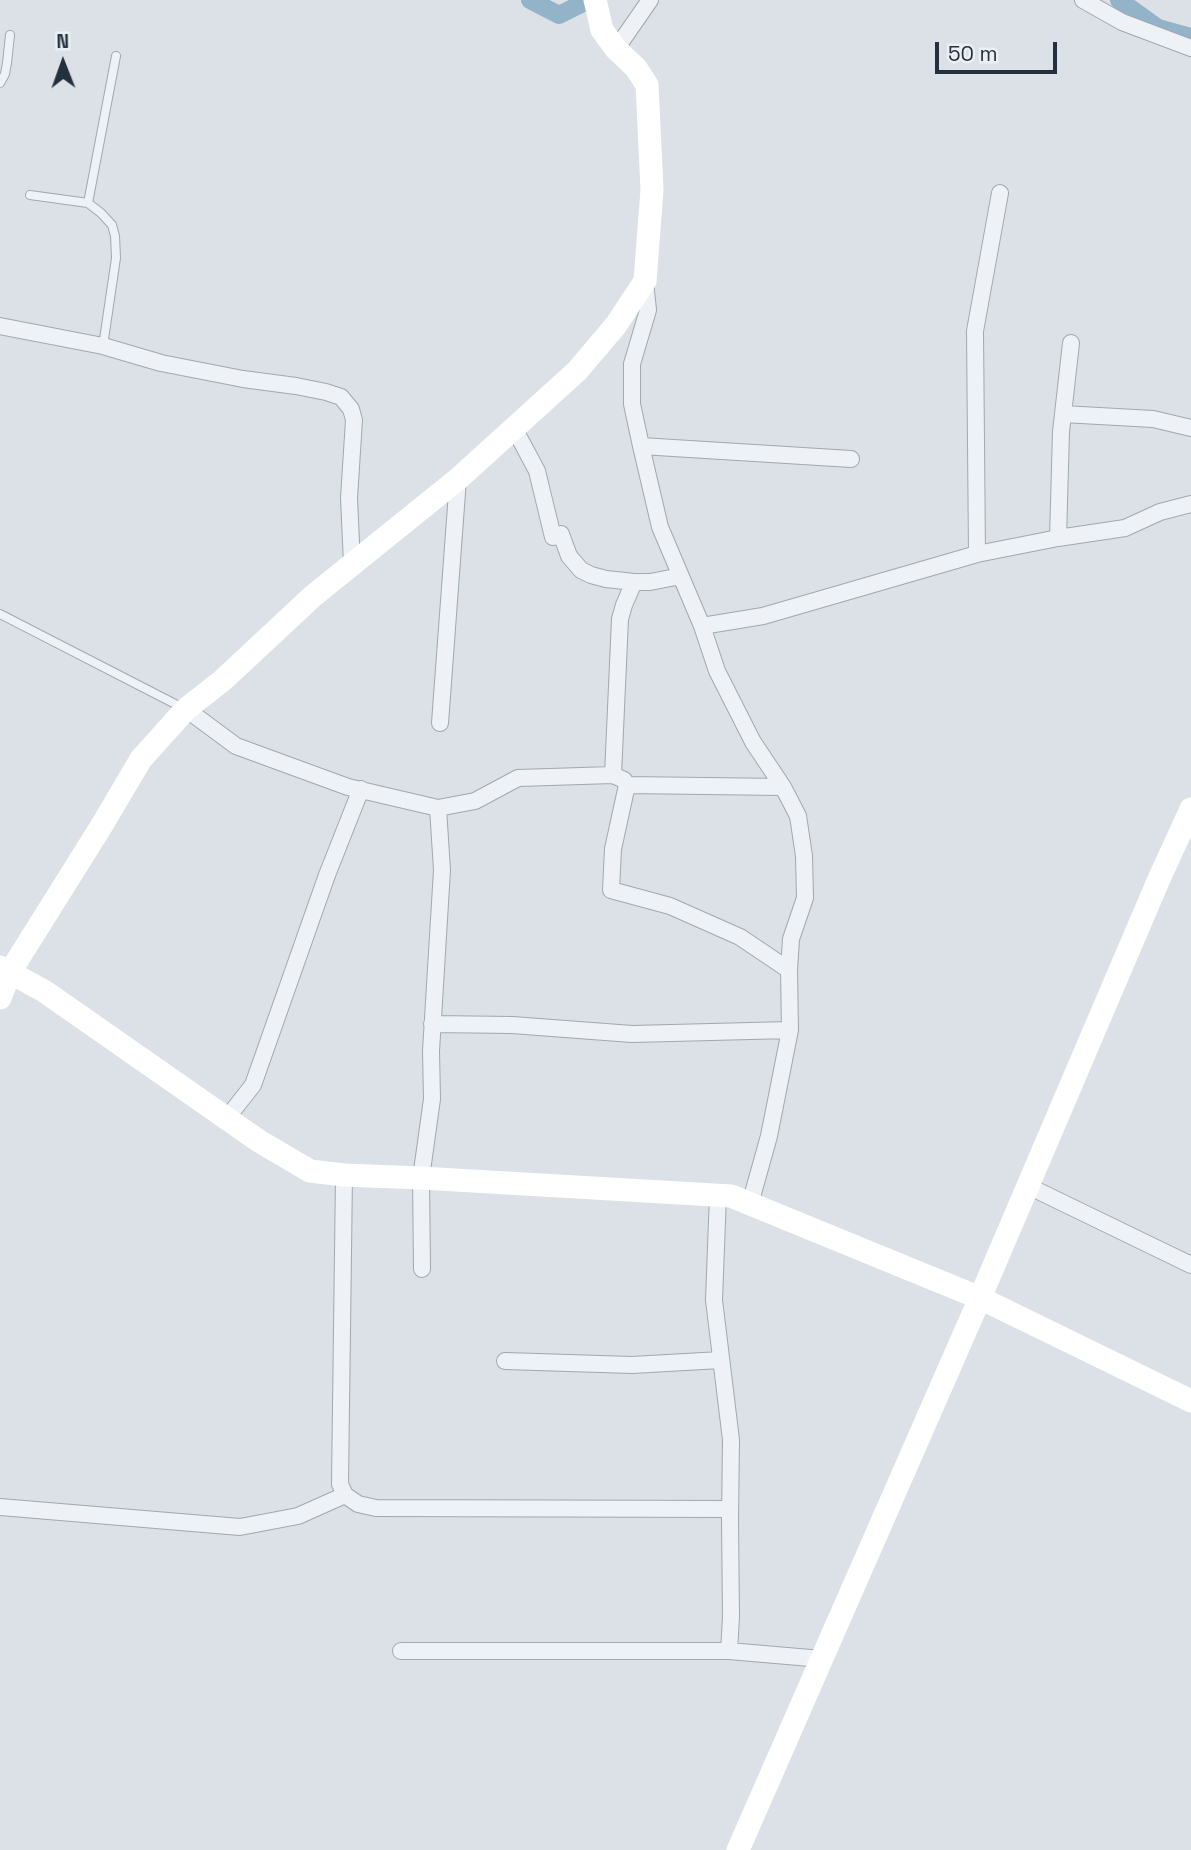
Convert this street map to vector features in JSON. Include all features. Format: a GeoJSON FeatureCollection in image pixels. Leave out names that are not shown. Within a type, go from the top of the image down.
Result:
{"type":"FeatureCollection","features":[{"type":"Feature","properties":{"kind":"street"},"geometry":{"type":"LineString","coordinates":[[594,0],[602,30],[616,49],[636,68],[647,85],[652,190],[645,281],[648,310],[632,364],[632,404],[640,446],[660,527],[702,626],[717,671],[753,742],[783,787],[798,816],[804,856],[805,898],[791,939],[790,1030],[771,1124],[750,1204]]}},
{"type":"Feature","properties":{"kind":"street"},"geometry":{"type":"LineString","coordinates":[[616,49],[650,0]]}},
{"type":"Feature","properties":{"kind":"street"},"geometry":{"type":"LineString","coordinates":[[1083,0],[1122,22],[1191,48]]}},
{"type":"Feature","properties":{"kind":"street"},"geometry":{"type":"LineString","coordinates":[[977,554],[975,331],[1000,193]]}},
{"type":"Feature","properties":{"kind":"street"},"geometry":{"type":"LineString","coordinates":[[0,998],[5,969],[102,825],[141,759],[186,709],[223,680],[313,596],[458,479],[577,371],[616,325],[645,281]]}},
{"type":"Feature","properties":{"kind":"street"},"geometry":{"type":"LineString","coordinates":[[0,326],[103,346],[161,363],[296,386],[341,397],[351,410],[354,420],[349,498],[352,564]]}},
{"type":"Feature","properties":{"kind":"street"},"geometry":{"type":"LineString","coordinates":[[1058,538],[1063,414],[1071,343]]}},
{"type":"Feature","properties":{"kind":"street"},"geometry":{"type":"LineString","coordinates":[[1063,414],[1153,419],[1191,428]]}},
{"type":"Feature","properties":{"kind":"street"},"geometry":{"type":"LineString","coordinates":[[514,428],[537,471],[557,535],[580,570],[606,579],[634,582],[681,576]]}},
{"type":"Feature","properties":{"kind":"street"},"geometry":{"type":"LineString","coordinates":[[640,446],[851,459]]}},
{"type":"Feature","properties":{"kind":"street"},"geometry":{"type":"LineString","coordinates":[[440,723],[458,479]]}},
{"type":"Feature","properties":{"kind":"street"},"geometry":{"type":"LineString","coordinates":[[702,626],[762,616],[977,554],[1125,528],[1160,512],[1191,504]]}},
{"type":"Feature","properties":{"kind":"street"},"geometry":{"type":"LineString","coordinates":[[613,775],[621,618],[634,582]]}},
{"type":"Feature","properties":{"kind":"street"},"geometry":{"type":"LineString","coordinates":[[186,709],[236,746],[348,786],[438,808],[475,802],[518,778],[613,775],[624,780],[627,785],[613,849],[611,890],[670,906],[740,937],[789,970]]}},
{"type":"Feature","properties":{"kind":"street"},"geometry":{"type":"LineString","coordinates":[[627,785],[783,787]]}},
{"type":"Feature","properties":{"kind":"street"},"geometry":{"type":"LineString","coordinates":[[227,1118],[253,1085],[327,876],[361,789]]}},
{"type":"Feature","properties":{"kind":"street"},"geometry":{"type":"LineString","coordinates":[[422,1269],[421,1178],[432,1099],[432,1024],[442,870],[438,808]]}},
{"type":"Feature","properties":{"kind":"street"},"geometry":{"type":"LineString","coordinates":[[738,1850],[1191,809]]}},
{"type":"Feature","properties":{"kind":"street"},"geometry":{"type":"LineString","coordinates":[[5,969],[44,991],[259,1141],[310,1171],[731,1196],[980,1298],[1191,1401]]}},
{"type":"Feature","properties":{"kind":"street"},"geometry":{"type":"LineString","coordinates":[[432,1024],[512,1025],[632,1034],[790,1030]]}},
{"type":"Feature","properties":{"kind":"street"},"geometry":{"type":"LineString","coordinates":[[344,1175],[340,1484],[345,1495],[358,1504],[376,1508],[730,1509]]}},
{"type":"Feature","properties":{"kind":"street"},"geometry":{"type":"LineString","coordinates":[[1028,1186],[1191,1265]]}},
{"type":"Feature","properties":{"kind":"street"},"geometry":{"type":"LineString","coordinates":[[718,1195],[714,1300],[731,1440],[729,1651]]}},
{"type":"Feature","properties":{"kind":"street"},"geometry":{"type":"LineString","coordinates":[[505,1361],[632,1365],[721,1360]]}},
{"type":"Feature","properties":{"kind":"street"},"geometry":{"type":"LineString","coordinates":[[0,1507],[240,1527],[298,1516],[345,1495]]}},
{"type":"Feature","properties":{"kind":"street"},"geometry":{"type":"LineString","coordinates":[[401,1651],[729,1651],[822,1659]]}},
{"type":"Feature","properties":{"kind":"lane"},"geometry":{"type":"LineString","coordinates":[[0,83],[5,74],[10,35]]}},
{"type":"Feature","properties":{"kind":"lane"},"geometry":{"type":"LineString","coordinates":[[88,203],[116,56]]}},
{"type":"Feature","properties":{"kind":"lane"},"geometry":{"type":"LineString","coordinates":[[30,195],[88,203],[112,225],[116,236],[116,258],[103,346]]}},
{"type":"Feature","properties":{"kind":"lane"},"geometry":{"type":"LineString","coordinates":[[0,614],[186,709]]}},
{"type":"Feature","properties":{"kind":"waterway"},"geometry":{"type":"LineString","coordinates":[[530,0],[559,15],[589,0]]}},
{"type":"Feature","properties":{"kind":"waterway"},"geometry":{"type":"LineString","coordinates":[[1119,0],[1158,28],[1191,37]]}}]}
